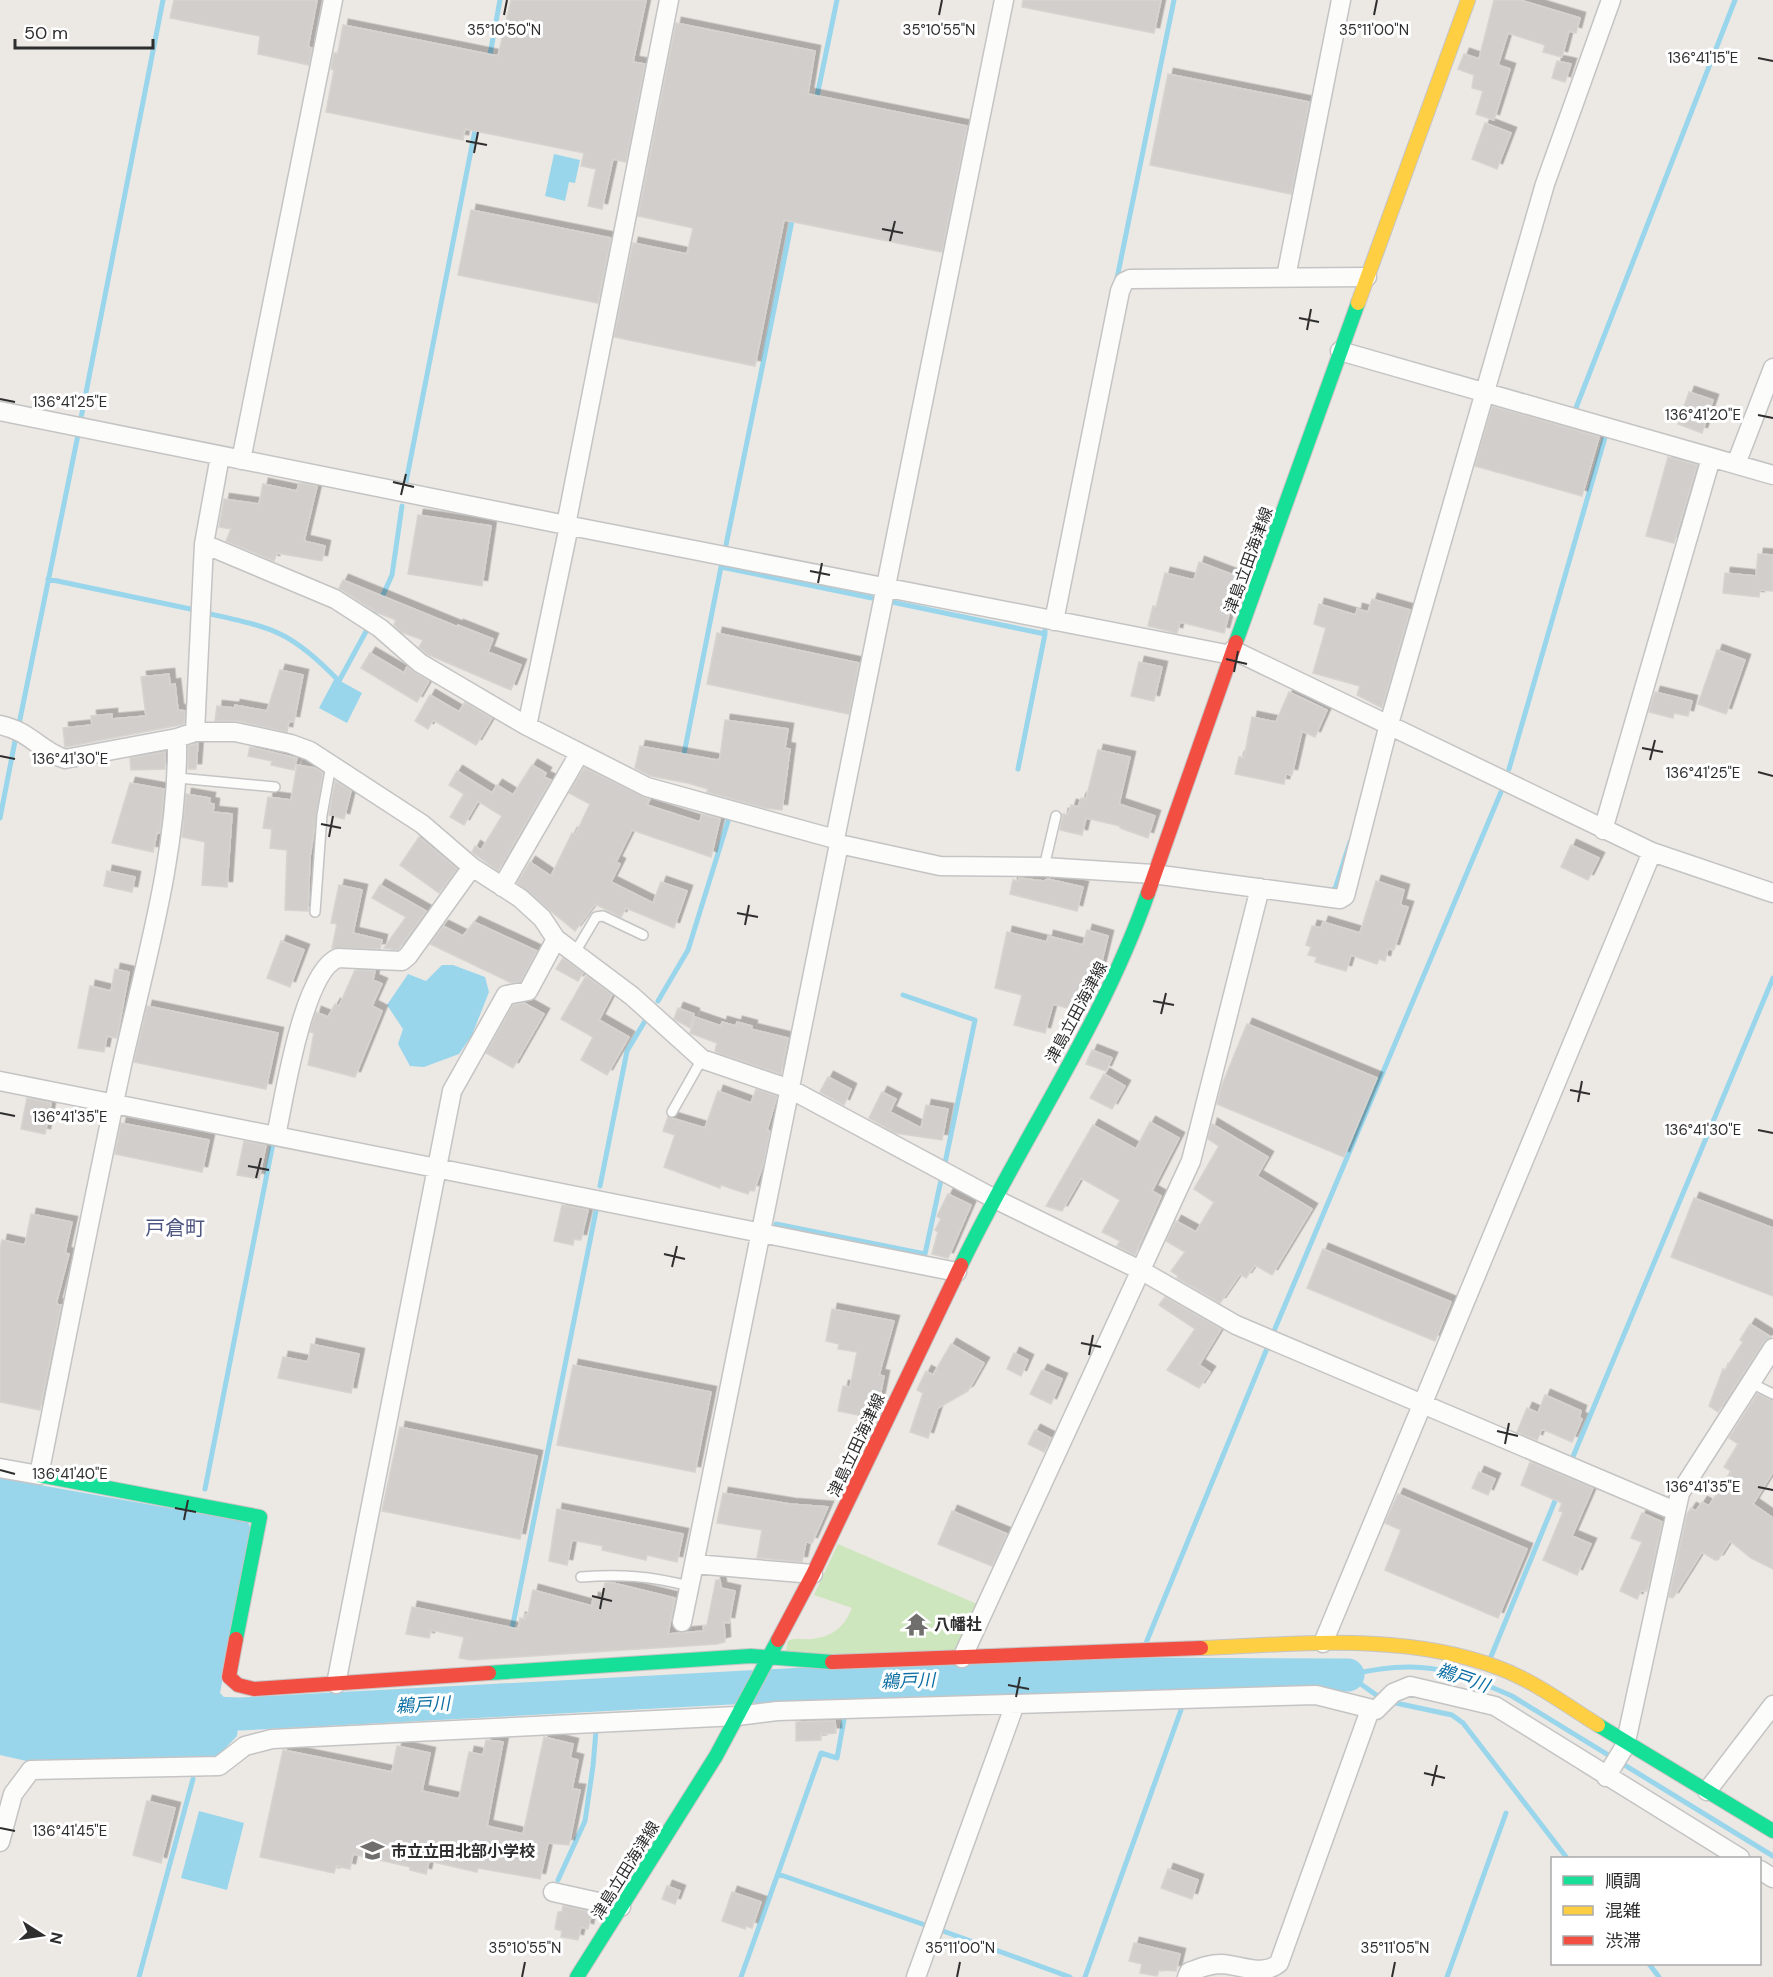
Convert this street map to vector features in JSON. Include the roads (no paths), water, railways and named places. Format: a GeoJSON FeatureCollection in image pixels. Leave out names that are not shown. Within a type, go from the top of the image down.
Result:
{"type":"FeatureCollection","features":[{"type":"Feature","properties":{"kind":"main road","name":"津島立田海津線"},"geometry":{"type":"LineString","coordinates":[[578,1977],[716,1756],[813,1574],[993,1198],[1110,988],[1134,935],[1232,652],[1468,0]]}},
{"type":"Feature","properties":{"kind":"main road"},"geometry":{"type":"LineString","coordinates":[[39,1475],[260,1517],[229,1677],[238,1685],[254,1689],[767,1660],[816,1663],[1323,1643],[1401,1645],[1469,1658],[1523,1679],[1625,1744],[1773,1832]]}},
{"type":"Feature","properties":{"kind":"street"},"geometry":{"type":"LineString","coordinates":[[241,460],[333,0]]}},
{"type":"Feature","properties":{"kind":"street"},"geometry":{"type":"LineString","coordinates":[[527,726],[669,0]]}},
{"type":"Feature","properties":{"kind":"street"},"geometry":{"type":"LineString","coordinates":[[682,1622],[790,1089],[886,589],[1004,0]]}},
{"type":"Feature","properties":{"kind":"street"},"geometry":{"type":"LineString","coordinates":[[1286,277],[1341,0]]}},
{"type":"Feature","properties":{"kind":"street"},"geometry":{"type":"LineString","coordinates":[[204,544],[335,599],[381,628],[420,663],[527,726],[647,787],[837,842],[940,866],[1044,867],[1154,874],[1340,899],[1345,896],[1389,724],[1545,184],[1611,0]]}},
{"type":"Feature","properties":{"kind":"street"},"geometry":{"type":"LineString","coordinates":[[1054,621],[1120,291],[1124,282],[1130,279],[1367,277]]}},
{"type":"Feature","properties":{"kind":"street"},"geometry":{"type":"LineString","coordinates":[[1340,351],[1773,475]]}},
{"type":"Feature","properties":{"kind":"street"},"geometry":{"type":"LineString","coordinates":[[1736,464],[1773,368]]}},
{"type":"Feature","properties":{"kind":"street"},"geometry":{"type":"LineString","coordinates":[[0,411],[886,589],[1232,652],[1389,724],[1652,852],[1773,893]]}},
{"type":"Feature","properties":{"kind":"street"},"geometry":{"type":"LineString","coordinates":[[195,732],[204,544],[220,456]]}},
{"type":"Feature","properties":{"kind":"street"},"geometry":{"type":"LineString","coordinates":[[1603,830],[1711,458]]}},
{"type":"Feature","properties":{"kind":"street"},"geometry":{"type":"LineString","coordinates":[[0,725],[29,735],[57,756],[65,759],[177,738],[195,732],[235,732],[291,744],[310,751],[422,824],[472,867],[502,886],[542,918],[556,939],[632,996],[702,1059],[790,1089],[993,1198],[1142,1271],[1236,1325],[1675,1511]]}},
{"type":"Feature","properties":{"kind":"street"},"geometry":{"type":"LineString","coordinates":[[0,1468],[39,1475],[114,1104],[161,887],[178,778],[177,738]]}},
{"type":"Feature","properties":{"kind":"street"},"geometry":{"type":"LineString","coordinates":[[502,886],[579,754]]}},
{"type":"Feature","properties":{"kind":"street"},"geometry":{"type":"LineString","coordinates":[[1323,1643],[1652,852]]}},
{"type":"Feature","properties":{"kind":"street"},"geometry":{"type":"LineString","coordinates":[[276,1136],[301,1019],[312,992],[331,960],[338,958],[402,961],[408,956],[472,867]]}},
{"type":"Feature","properties":{"kind":"street"},"geometry":{"type":"LineString","coordinates":[[962,1658],[1191,1161],[1260,888]]}},
{"type":"Feature","properties":{"kind":"street"},"geometry":{"type":"LineString","coordinates":[[336,1684],[452,1091],[506,995],[528,991],[556,939]]}},
{"type":"Feature","properties":{"kind":"street"},"geometry":{"type":"LineString","coordinates":[[0,1080],[957,1272]]}},
{"type":"Feature","properties":{"kind":"street"},"geometry":{"type":"LineString","coordinates":[[1606,1777],[1625,1744],[1680,1493],[1773,1348]]}},
{"type":"Feature","properties":{"kind":"street"},"geometry":{"type":"LineString","coordinates":[[694,1564],[813,1574]]}},
{"type":"Feature","properties":{"kind":"street"},"geometry":{"type":"LineString","coordinates":[[1187,1977],[1188,1972],[1208,1965],[1224,1964],[1263,1974],[1274,1970],[1279,1963],[1376,1709],[1393,1693],[1410,1686],[1495,1706],[1606,1777],[1738,1857]]}},
{"type":"Feature","properties":{"kind":"street"},"geometry":{"type":"LineString","coordinates":[[0,1842],[6,1794],[31,1770],[219,1766],[245,1746],[272,1739],[737,1716],[777,1711],[1316,1695],[1376,1709]]}},
{"type":"Feature","properties":{"kind":"street"},"geometry":{"type":"LineString","coordinates":[[916,1977],[1015,1704]]}},
{"type":"Feature","properties":{"kind":"street"},"geometry":{"type":"LineString","coordinates":[[1707,1791],[1773,1705]]}},
{"type":"Feature","properties":{"kind":"street"},"geometry":{"type":"LineString","coordinates":[[553,1892],[621,1907]]}},
{"type":"Feature","properties":{"kind":"lane"},"geometry":{"type":"LineString","coordinates":[[315,912],[322,814],[331,765]]}},
{"type":"Feature","properties":{"kind":"lane"},"geometry":{"type":"LineString","coordinates":[[178,778],[275,787]]}},
{"type":"Feature","properties":{"kind":"lane"},"geometry":{"type":"LineString","coordinates":[[1044,867],[1056,816]]}},
{"type":"Feature","properties":{"kind":"lane"},"geometry":{"type":"LineString","coordinates":[[574,954],[596,917],[603,916],[643,935]]}},
{"type":"Feature","properties":{"kind":"lane"},"geometry":{"type":"LineString","coordinates":[[672,1112],[702,1059]]}},
{"type":"Feature","properties":{"kind":"lane"},"geometry":{"type":"LineString","coordinates":[[1751,1383],[1773,1394]]}},
{"type":"Feature","properties":{"kind":"lane"},"geometry":{"type":"LineString","coordinates":[[581,1576],[621,1574],[649,1576],[689,1586]]}},
{"type":"Feature","properties":{"kind":"water"},"geometry":{"type":"Polygon","coordinates":[[[554,154],[580,160],[575,183],[569,182],[565,201],[545,196],[554,154]]]}},
{"type":"Feature","properties":{"kind":"water"},"geometry":{"type":"Polygon","coordinates":[[[335,678],[362,693],[347,723],[319,708],[335,678]]]}},
{"type":"Feature","properties":{"kind":"water"},"geometry":{"type":"Polygon","coordinates":[[[442,965],[453,965],[485,977],[489,992],[472,1035],[459,1054],[424,1067],[410,1066],[398,1044],[403,1029],[387,1005],[408,974],[426,981],[442,965]]]}},
{"type":"Feature","properties":{"kind":"water"},"geometry":{"type":"Polygon","coordinates":[[[0,1478],[248,1522],[251,1529],[220,1693],[227,1700],[241,1701],[237,1736],[217,1757],[31,1762],[0,1755],[0,1478]]]}},
{"type":"Feature","properties":{"kind":"water"},"geometry":{"type":"Polygon","coordinates":[[[199,1811],[244,1823],[227,1890],[181,1878],[199,1811]]]}},
{"type":"Feature","properties":{"kind":"waterway"},"geometry":{"type":"LineString","coordinates":[[81,418],[163,0]]}},
{"type":"Feature","properties":{"kind":"waterway"},"geometry":{"type":"LineString","coordinates":[[489,60],[500,0]]}},
{"type":"Feature","properties":{"kind":"waterway"},"geometry":{"type":"LineString","coordinates":[[816,101],[837,0]]}},
{"type":"Feature","properties":{"kind":"waterway"},"geometry":{"type":"LineString","coordinates":[[1116,283],[1174,0]]}},
{"type":"Feature","properties":{"kind":"waterway"},"geometry":{"type":"LineString","coordinates":[[1574,413],[1735,0]]}},
{"type":"Feature","properties":{"kind":"waterway"},"geometry":{"type":"LineString","coordinates":[[406,482],[476,125]]}},
{"type":"Feature","properties":{"kind":"waterway"},"geometry":{"type":"LineString","coordinates":[[726,545],[793,216]]}},
{"type":"Feature","properties":{"kind":"waterway"},"geometry":{"type":"LineString","coordinates":[[1509,769],[1606,434],[1603,433]]}},
{"type":"Feature","properties":{"kind":"waterway"},"geometry":{"type":"LineString","coordinates":[[19,724],[78,435]]}},
{"type":"Feature","properties":{"kind":"waterway"},"geometry":{"type":"LineString","coordinates":[[373,617],[392,575],[402,506]]}},
{"type":"Feature","properties":{"kind":"waterway"},"geometry":{"type":"LineString","coordinates":[[683,759],[721,567],[877,599]]}},
{"type":"Feature","properties":{"kind":"waterway"},"geometry":{"type":"LineString","coordinates":[[48,579],[195,610]]}},
{"type":"Feature","properties":{"kind":"waterway"},"geometry":{"type":"LineString","coordinates":[[892,602],[1045,634],[1045,630]]}},
{"type":"Feature","properties":{"kind":"waterway"},"geometry":{"type":"LineString","coordinates":[[206,613],[265,628],[293,641],[339,681],[369,626]]}},
{"type":"Feature","properties":{"kind":"waterway"},"geometry":{"type":"LineString","coordinates":[[1018,769],[1045,634]]}},
{"type":"Feature","properties":{"kind":"waterway"},"geometry":{"type":"LineString","coordinates":[[0,818],[16,736]]}},
{"type":"Feature","properties":{"kind":"waterway"},"geometry":{"type":"LineString","coordinates":[[1274,1331],[1501,792]]}},
{"type":"Feature","properties":{"kind":"waterway"},"geometry":{"type":"LineString","coordinates":[[658,1001],[688,950],[729,818],[725,817]]}},
{"type":"Feature","properties":{"kind":"waterway"},"geometry":{"type":"LineString","coordinates":[[1328,890],[1335,889],[1350,842]]}},
{"type":"Feature","properties":{"kind":"waterway"},"geometry":{"type":"LineString","coordinates":[[1572,1459],[1773,978]]}},
{"type":"Feature","properties":{"kind":"waterway"},"geometry":{"type":"LineString","coordinates":[[903,995],[975,1020],[945,1163]]}},
{"type":"Feature","properties":{"kind":"waterway"},"geometry":{"type":"LineString","coordinates":[[600,1186],[627,1051],[645,1021]]}},
{"type":"Feature","properties":{"kind":"waterway"},"geometry":{"type":"LineString","coordinates":[[205,1489],[273,1143]]}},
{"type":"Feature","properties":{"kind":"waterway"},"geometry":{"type":"LineString","coordinates":[[776,1224],[925,1254],[941,1180]]}},
{"type":"Feature","properties":{"kind":"waterway"},"geometry":{"type":"LineString","coordinates":[[511,1634],[597,1206]]}},
{"type":"Feature","properties":{"kind":"waterway"},"geometry":{"type":"LineString","coordinates":[[1146,1643],[1268,1346]]}},
{"type":"Feature","properties":{"kind":"waterway"},"geometry":{"type":"LineString","coordinates":[[1490,1659],[1557,1496]]}},
{"type":"Feature","properties":{"kind":"waterway"},"geometry":{"type":"LineString","coordinates":[[956,1679],[957,1665]]}},
{"type":"Feature","properties":{"kind":"waterway","name":"鵜戸川"},"geometry":{"type":"LineString","coordinates":[[1138,1674],[1139,1667]]}},
{"type":"Feature","properties":{"kind":"waterway","name":"鵜戸川"},"geometry":{"type":"LineString","coordinates":[[1348,1675],[1395,1667],[1414,1667],[1450,1672],[1489,1686],[1512,1696],[1773,1856]]}},
{"type":"Feature","properties":{"kind":"waterway","name":"鵜戸川"},"geometry":{"type":"LineString","coordinates":[[197,1710],[240,1714],[804,1684],[1138,1674],[1348,1675]]}},
{"type":"Feature","properties":{"kind":"waterway"},"geometry":{"type":"LineString","coordinates":[[1348,1675],[1382,1699]]}},
{"type":"Feature","properties":{"kind":"waterway"},"geometry":{"type":"LineString","coordinates":[[498,1701],[501,1686]]}},
{"type":"Feature","properties":{"kind":"waterway"},"geometry":{"type":"LineString","coordinates":[[1391,1702],[1452,1715],[1463,1723],[1566,1857]]}},
{"type":"Feature","properties":{"kind":"waterway"},"geometry":{"type":"LineString","coordinates":[[1085,1977],[1181,1710]]}},
{"type":"Feature","properties":{"kind":"waterway"},"geometry":{"type":"LineString","coordinates":[[741,1977],[821,1753],[837,1758],[845,1714]]}},
{"type":"Feature","properties":{"kind":"waterway"},"geometry":{"type":"LineString","coordinates":[[558,1880],[585,1821],[596,1731]]}},
{"type":"Feature","properties":{"kind":"waterway"},"geometry":{"type":"LineString","coordinates":[[139,1977],[193,1779]]}},
{"type":"Feature","properties":{"kind":"waterway"},"geometry":{"type":"LineString","coordinates":[[1447,1977],[1506,1813]]}},
{"type":"Feature","properties":{"kind":"waterway"},"geometry":{"type":"LineString","coordinates":[[778,1874],[928,1926]]}},
{"type":"Feature","properties":{"kind":"waterway"},"geometry":{"type":"LineString","coordinates":[[943,1931],[1070,1977]]}},
{"type":"Feature","properties":{"kind":"waterway"},"geometry":{"type":"LineString","coordinates":[[1650,1965],[1659,1977]]}},
{"type":"Feature","properties":{"kind":"place","name":"八幡社"},"geometry":{"type":"Point","coordinates":[916,1624]}},
{"type":"Feature","properties":{"kind":"place","name":"市立立田北部小学校"},"geometry":{"type":"Point","coordinates":[373,1851]}},
{"type":"Feature","properties":{"kind":"district","name":"戸倉町"},"geometry":{"type":"Point","coordinates":[175,1228]}}]}
